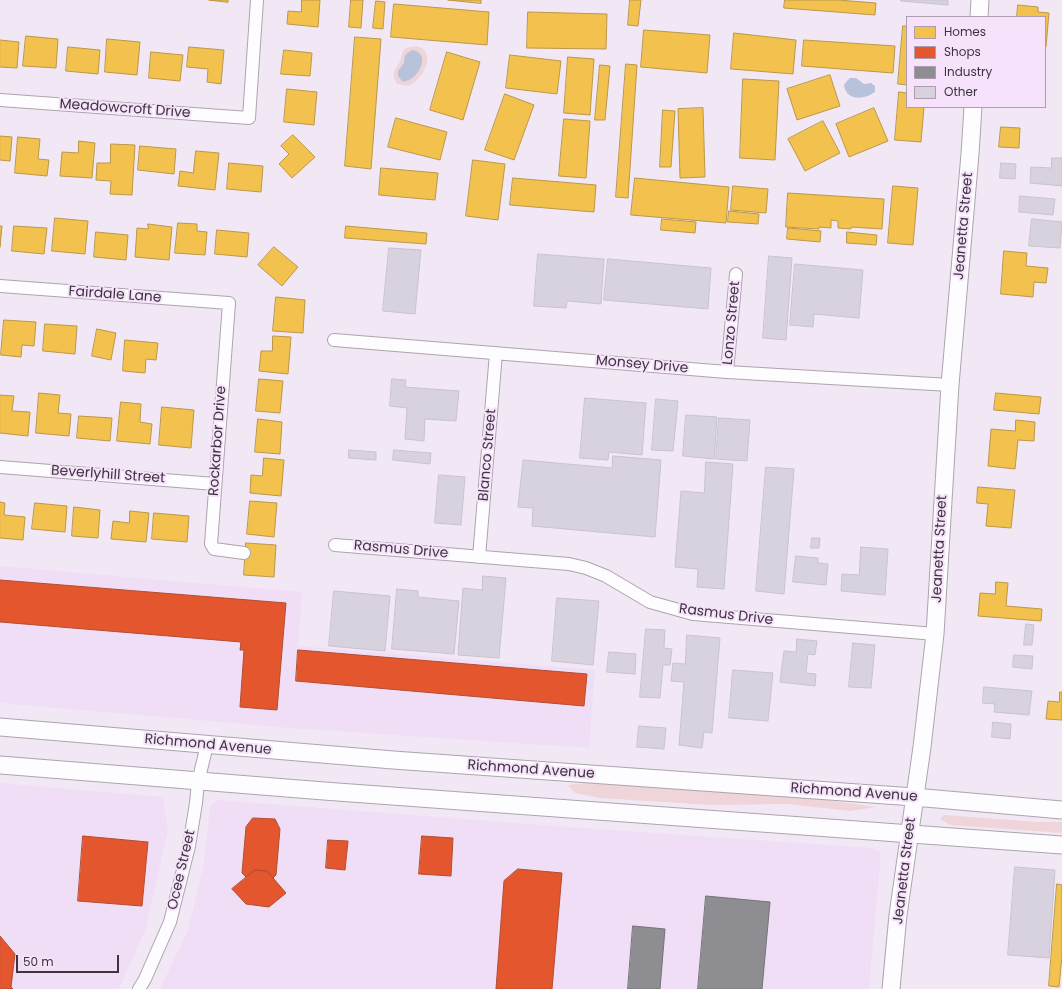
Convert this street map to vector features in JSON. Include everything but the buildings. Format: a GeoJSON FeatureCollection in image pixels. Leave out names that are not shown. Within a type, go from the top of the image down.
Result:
{"type":"FeatureCollection","features":[{"type":"Feature","properties":{"kind":"main road"},"geometry":{"type":"LineString","coordinates":[[979,16],[980,0]]}},
{"type":"Feature","properties":{"kind":"main road","name":"Jeanetta Street"},"geometry":{"type":"LineString","coordinates":[[891,989],[898,915],[922,747],[935,634],[950,386],[973,108]]}},
{"type":"Feature","properties":{"kind":"main road","name":"Richmond Avenue"},"geometry":{"type":"LineString","coordinates":[[0,727],[401,761],[914,797],[1062,810]]}},
{"type":"Feature","properties":{"kind":"main road"},"geometry":{"type":"LineString","coordinates":[[0,765],[198,782],[1062,845]]}},
{"type":"Feature","properties":{"kind":"street","name":"Meadowcroft Drive"},"geometry":{"type":"LineString","coordinates":[[0,100],[249,118],[258,0]]}},
{"type":"Feature","properties":{"kind":"street","name":"Lonzo Street"},"geometry":{"type":"LineString","coordinates":[[727,372],[736,274]]}},
{"type":"Feature","properties":{"kind":"street","name":"Fairdale Lane"},"geometry":{"type":"LineString","coordinates":[[0,286],[229,303]]}},
{"type":"Feature","properties":{"kind":"street","name":"Rockarbor Drive"},"geometry":{"type":"LineString","coordinates":[[229,303],[211,544],[214,549],[244,553]]}},
{"type":"Feature","properties":{"kind":"street","name":"Monsey Drive"},"geometry":{"type":"LineString","coordinates":[[334,340],[727,372],[950,386]]}},
{"type":"Feature","properties":{"kind":"street","name":"Blanco Street"},"geometry":{"type":"LineString","coordinates":[[479,557],[496,353]]}},
{"type":"Feature","properties":{"kind":"street","name":"Beverlyhill Street"},"geometry":{"type":"LineString","coordinates":[[0,467],[215,484]]}},
{"type":"Feature","properties":{"kind":"street","name":"Rasmus Drive"},"geometry":{"type":"LineString","coordinates":[[335,545],[569,564],[586,568],[606,576],[650,602],[692,614],[935,634]]}},
{"type":"Feature","properties":{"kind":"street","name":"Ocee Street"},"geometry":{"type":"LineString","coordinates":[[139,989],[145,979],[170,922],[189,846],[198,782],[207,745]]}},
{"type":"Feature","properties":{"kind":"shaded area"},"geometry":{"type":"Polygon","coordinates":[[[416,46],[422,48],[426,52],[427,63],[422,74],[414,83],[410,85],[397,84],[394,73],[403,51],[407,48],[416,46]]]}},
{"type":"Feature","properties":{"kind":"shaded area"},"geometry":{"type":"Polygon","coordinates":[[[0,566],[302,592],[298,646],[595,670],[589,748],[290,728],[0,703],[0,566]]]}},
{"type":"Feature","properties":{"kind":"shaded area"},"geometry":{"type":"Polygon","coordinates":[[[595,782],[799,796],[876,807],[850,811],[787,804],[711,805],[600,798],[575,793],[568,785],[595,782]]]}},
{"type":"Feature","properties":{"kind":"shaded area"},"geometry":{"type":"Polygon","coordinates":[[[0,783],[163,797],[168,831],[145,931],[119,989],[0,989],[0,783]]]}},
{"type":"Feature","properties":{"kind":"shaded area"},"geometry":{"type":"Polygon","coordinates":[[[217,800],[581,828],[873,848],[881,853],[869,989],[160,989],[188,930],[204,864],[210,807],[217,800]]]}},
{"type":"Feature","properties":{"kind":"shaded area"},"geometry":{"type":"Polygon","coordinates":[[[944,815],[1037,822],[1062,822],[1062,833],[950,825],[940,819],[944,815]]]}},
{"type":"Feature","properties":{"kind":"water"},"geometry":{"type":"Polygon","coordinates":[[[413,50],[418,52],[421,56],[422,65],[417,74],[403,82],[398,76],[398,71],[404,63],[404,58],[406,55],[413,50]]]}},
{"type":"Feature","properties":{"kind":"water"},"geometry":{"type":"Polygon","coordinates":[[[850,78],[856,78],[864,84],[871,83],[875,86],[875,92],[861,98],[856,98],[848,94],[844,85],[850,78]]]}}]}
